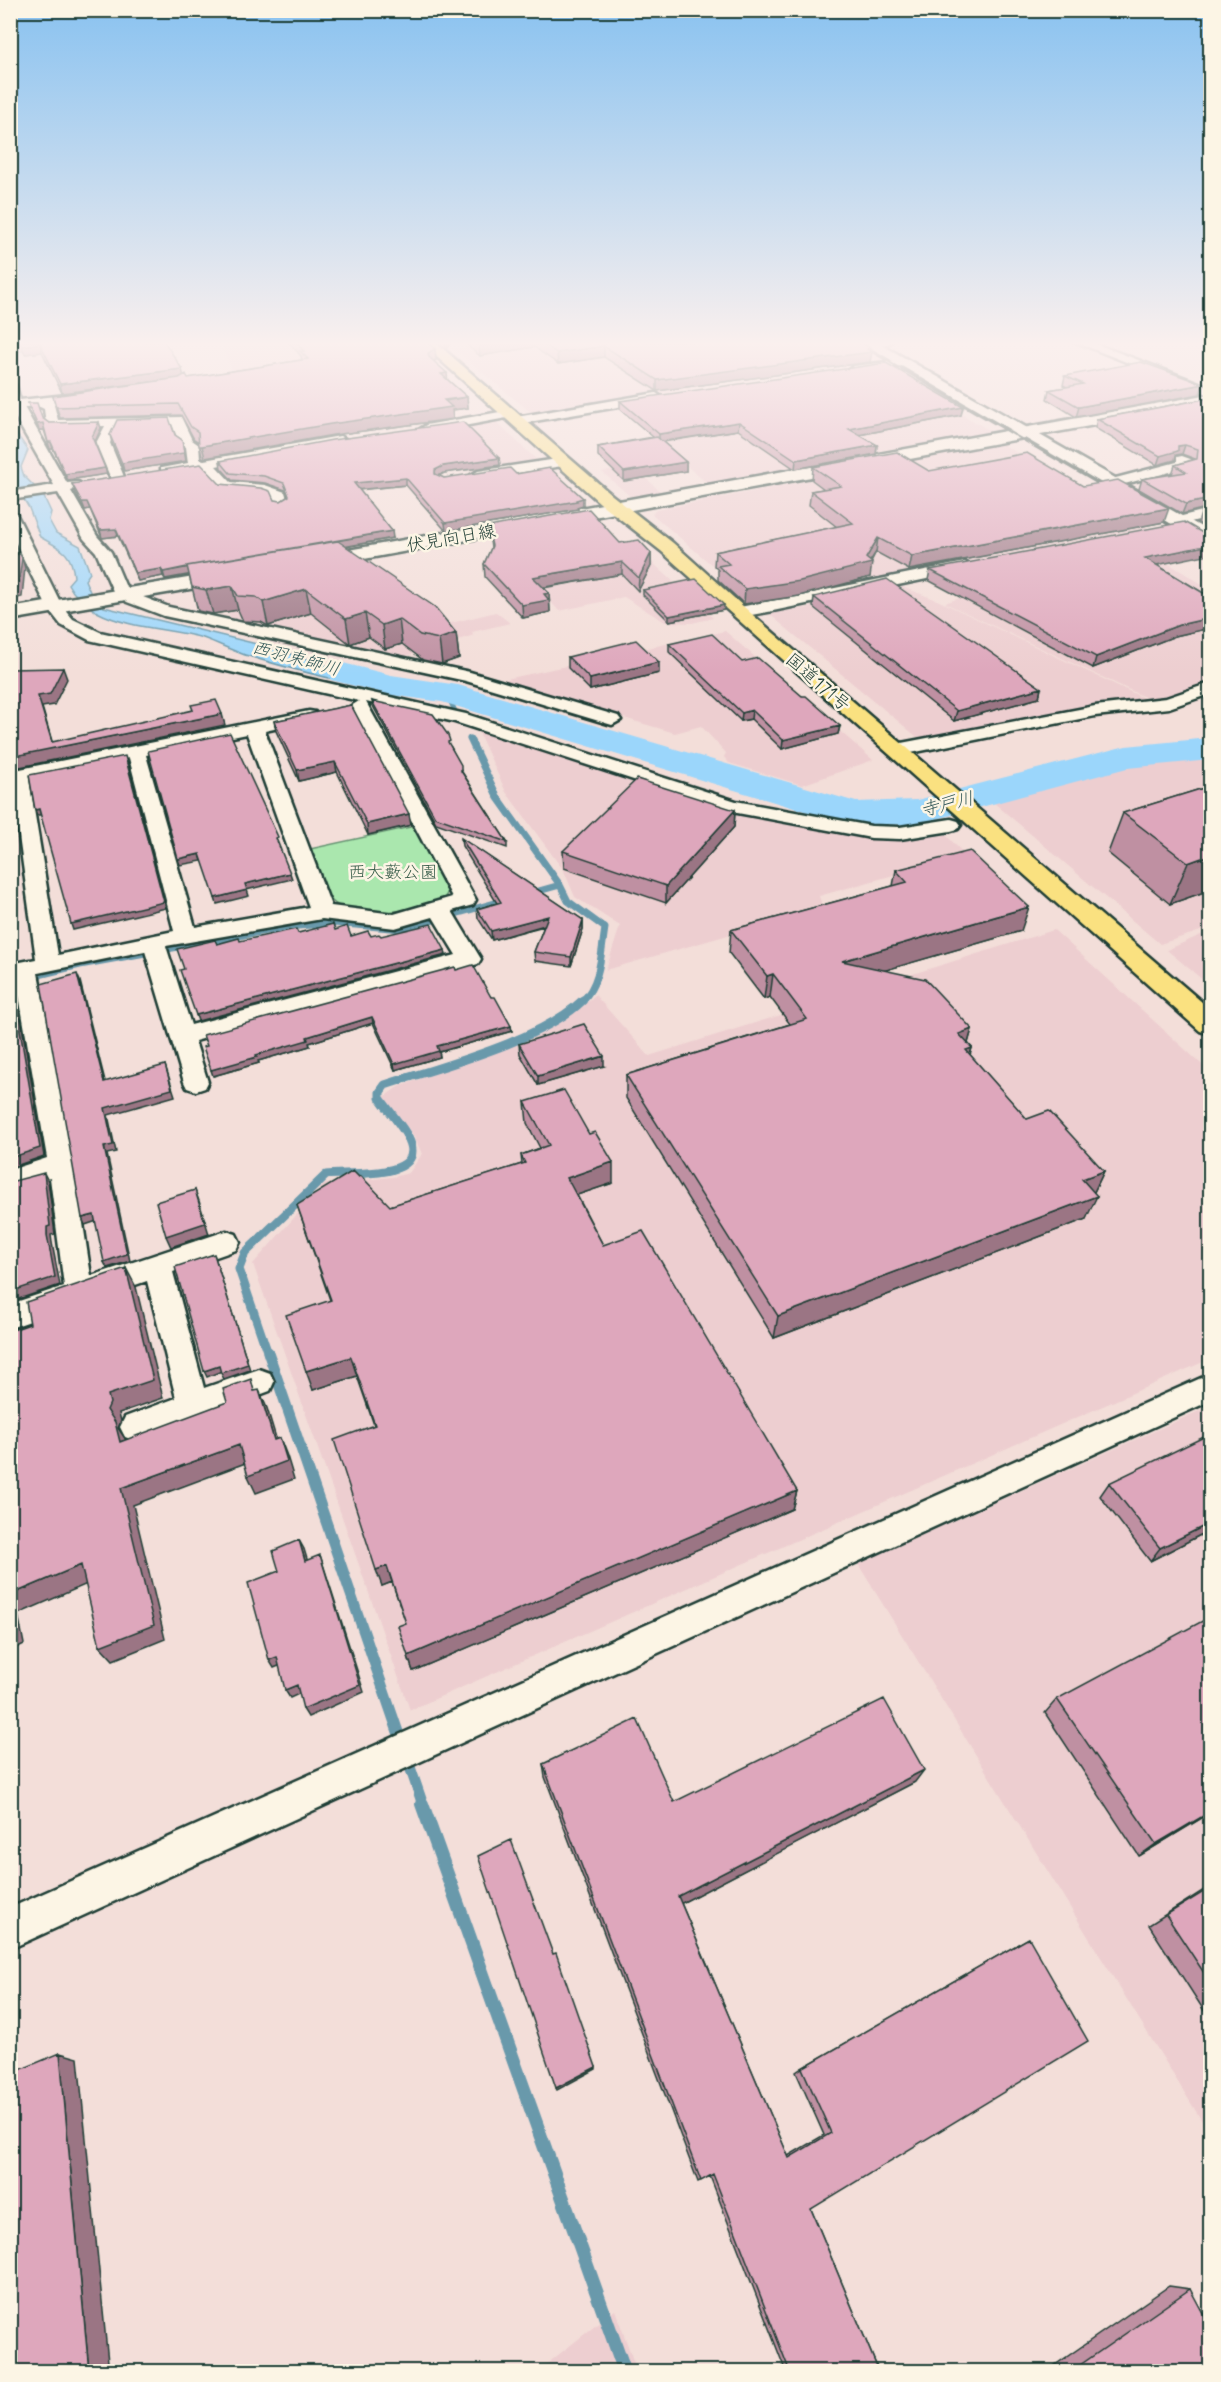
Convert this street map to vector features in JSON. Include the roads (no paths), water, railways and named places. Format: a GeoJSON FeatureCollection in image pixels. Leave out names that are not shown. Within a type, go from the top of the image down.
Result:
{"type":"FeatureCollection","features":[{"type":"Feature","properties":{"kind":"highway","name":"国道171号"},"geometry":{"type":"LineString","coordinates":[[553,452],[667,547],[896,750],[955,811],[1210,1024]]}},
{"type":"Feature","properties":{"kind":"main road","name":"伏見向日線"},"geometry":{"type":"LineString","coordinates":[[301,564],[619,509],[923,452]]}},
{"type":"Feature","properties":{"kind":"main road"},"geometry":{"type":"LineString","coordinates":[[1059,452],[1210,539]]}},
{"type":"Feature","properties":{"kind":"main road"},"geometry":{"type":"LineString","coordinates":[[10,614],[254,573]]}},
{"type":"Feature","properties":{"kind":"street"},"geometry":{"type":"LineString","coordinates":[[40,452],[91,539],[102,546],[115,584],[126,596],[164,611],[470,677],[612,720],[574,755]]}},
{"type":"Feature","properties":{"kind":"street"},"geometry":{"type":"LineString","coordinates":[[10,496],[112,480],[105,452]]}},
{"type":"Feature","properties":{"kind":"street"},"geometry":{"type":"LineString","coordinates":[[193,452],[194,462],[208,465],[227,486],[265,489],[280,495],[281,502]]}},
{"type":"Feature","properties":{"kind":"street"},"geometry":{"type":"LineString","coordinates":[[150,474],[274,452]]}},
{"type":"Feature","properties":{"kind":"street"},"geometry":{"type":"LineString","coordinates":[[1113,483],[1188,463],[1182,460]]}},
{"type":"Feature","properties":{"kind":"street"},"geometry":{"type":"LineString","coordinates":[[464,477],[564,462]]}},
{"type":"Feature","properties":{"kind":"street"},"geometry":{"type":"LineString","coordinates":[[1162,529],[1210,513]]}},
{"type":"Feature","properties":{"kind":"street"},"geometry":{"type":"LineString","coordinates":[[10,515],[55,607],[68,622],[95,636],[364,701],[460,718],[732,806],[843,829],[900,833],[955,811]]}},
{"type":"Feature","properties":{"kind":"street"},"geometry":{"type":"LineString","coordinates":[[740,612],[800,603],[867,585],[986,564]]}},
{"type":"Feature","properties":{"kind":"street"},"geometry":{"type":"LineString","coordinates":[[896,750],[968,738],[1095,711],[1159,705],[1210,688]]}},
{"type":"Feature","properties":{"kind":"street"},"geometry":{"type":"LineString","coordinates":[[79,1290],[61,1164],[28,967],[15,776],[330,712],[364,701]]}},
{"type":"Feature","properties":{"kind":"street"},"geometry":{"type":"LineString","coordinates":[[28,967],[153,941],[322,912],[395,921],[465,900],[364,701]]}},
{"type":"Feature","properties":{"kind":"street"},"geometry":{"type":"LineString","coordinates":[[254,727],[322,912]]}},
{"type":"Feature","properties":{"kind":"street"},"geometry":{"type":"LineString","coordinates":[[136,751],[186,935]]}},
{"type":"Feature","properties":{"kind":"street"},"geometry":{"type":"LineString","coordinates":[[182,1036],[470,959],[439,908]]}},
{"type":"Feature","properties":{"kind":"street"},"geometry":{"type":"LineString","coordinates":[[153,941],[196,1082]]}},
{"type":"Feature","properties":{"kind":"street"},"geometry":{"type":"LineString","coordinates":[[10,1180],[61,1164]]}},
{"type":"Feature","properties":{"kind":"street"},"geometry":{"type":"LineString","coordinates":[[10,1316],[79,1290],[226,1242]]}},
{"type":"Feature","properties":{"kind":"street"},"geometry":{"type":"LineString","coordinates":[[157,1265],[193,1405]]}},
{"type":"Feature","properties":{"kind":"street"},"geometry":{"type":"LineString","coordinates":[[136,1427],[259,1382]]}},
{"type":"Feature","properties":{"kind":"street"},"geometry":{"type":"LineString","coordinates":[[10,1929],[1210,1387]]}},
{"type":"Feature","properties":{"kind":"water","name":"西羽束師川"},"geometry":{"type":"Polygon","coordinates":[[[13,452],[27,452],[21,467],[24,476],[43,495],[51,512],[49,520],[56,533],[80,546],[90,573],[85,580],[91,594],[104,607],[269,647],[363,677],[393,683],[418,684],[404,688],[385,688],[334,679],[245,655],[203,638],[123,622],[97,612],[80,600],[70,588],[68,584],[74,577],[71,561],[63,551],[40,537],[29,508],[11,478],[13,452]]]}},
{"type":"Feature","properties":{"kind":"waterway","name":"寺戸川"},"geometry":{"type":"LineString","coordinates":[[343,673],[391,685],[446,692],[854,814],[918,812],[1126,757],[1210,749]]}},
{"type":"Feature","properties":{"kind":"waterway"},"geometry":{"type":"LineString","coordinates":[[446,692],[455,711]]}},
{"type":"Feature","properties":{"kind":"waterway"},"geometry":{"type":"LineString","coordinates":[[470,739],[498,798],[560,885]]}},
{"type":"Feature","properties":{"kind":"waterway"},"geometry":{"type":"LineString","coordinates":[[528,894],[560,885]]}},
{"type":"Feature","properties":{"kind":"waterway"},"geometry":{"type":"LineString","coordinates":[[560,885],[568,901],[605,928],[597,977],[582,1000]]}},
{"type":"Feature","properties":{"kind":"waterway"},"geometry":{"type":"LineString","coordinates":[[10,982],[80,965],[287,927],[333,923],[402,929],[509,899]]}},
{"type":"Feature","properties":{"kind":"waterway"},"geometry":{"type":"LineString","coordinates":[[268,1354],[239,1269],[245,1253],[326,1175],[380,1172],[405,1164],[411,1156],[411,1145],[402,1128],[380,1098],[380,1092],[385,1085],[462,1061],[517,1040],[565,1015],[582,1000]]}},
{"type":"Feature","properties":{"kind":"waterway"},"geometry":{"type":"LineString","coordinates":[[268,1352],[423,1805]]}},
{"type":"Feature","properties":{"kind":"waterway"},"geometry":{"type":"LineString","coordinates":[[422,1804],[625,2372]]}},
{"type":"Feature","properties":{"kind":"railway"},"geometry":{"type":"LineString","coordinates":[[1044,452],[1112,492]]}},
{"type":"Feature","properties":{"kind":"railway"},"geometry":{"type":"LineString","coordinates":[[1151,514],[1210,549]]}},
{"type":"Feature","properties":{"kind":"park label","name":"西大藪公園"},"geometry":{"type":"Point","coordinates":[393,872]}}]}
